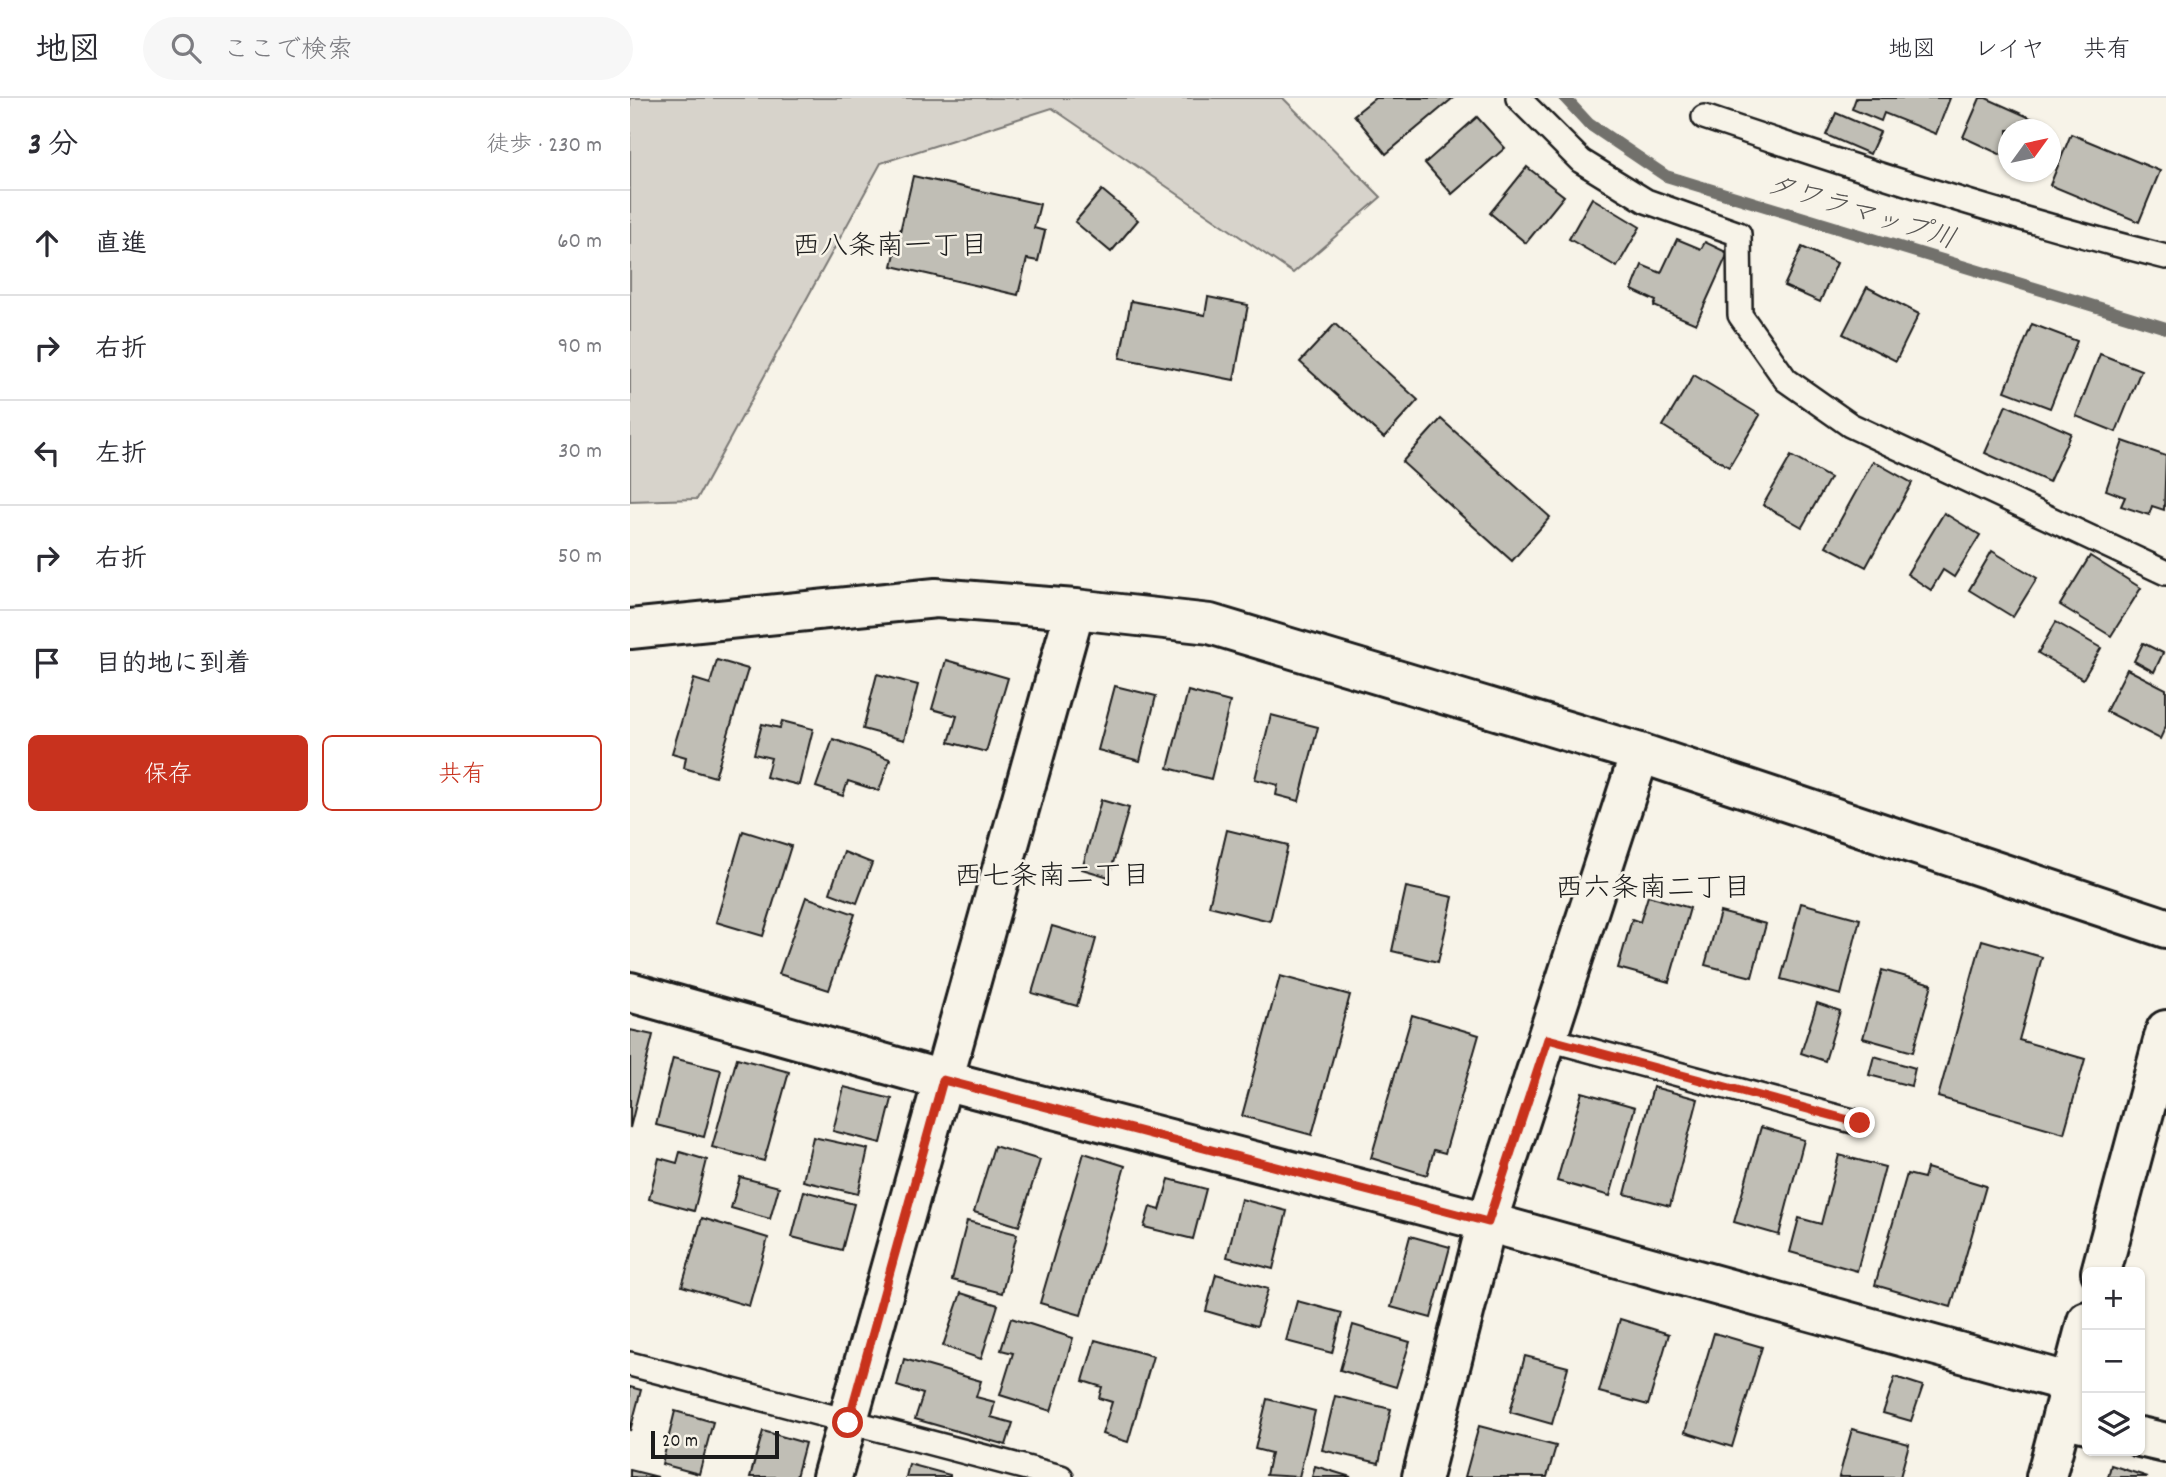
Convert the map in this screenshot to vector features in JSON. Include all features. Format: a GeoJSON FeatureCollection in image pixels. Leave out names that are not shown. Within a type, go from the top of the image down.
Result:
{"type":"FeatureCollection","features":[{"type":"Feature","properties":{"kind":"street"},"geometry":{"type":"LineString","coordinates":[[630,629],[936,598],[1075,609],[1210,624],[1640,753],[2166,928]]}},
{"type":"Feature","properties":{"kind":"street"},"geometry":{"type":"LineString","coordinates":[[832,1477],[1075,609]]}},
{"type":"Feature","properties":{"kind":"street"},"geometry":{"type":"LineString","coordinates":[[1422,1477],[1488,1222],[1640,753]]}},
{"type":"Feature","properties":{"kind":"street"},"geometry":{"type":"LineString","coordinates":[[630,992],[943,1080],[1488,1222],[2073,1408]]}},
{"type":"Feature","properties":{"kind":"street"},"geometry":{"type":"LineString","coordinates":[[2102,1267],[2166,1031]]}},
{"type":"Feature","properties":{"kind":"street"},"geometry":{"type":"LineString","coordinates":[[2046,1477],[2073,1408],[2086,1330]]}},
{"type":"Feature","properties":{"kind":"street"},"geometry":{"type":"LineString","coordinates":[[2145,1438],[2166,1443]]}},
{"type":"Feature","properties":{"kind":"lane"},"geometry":{"type":"LineString","coordinates":[[1518,98],[1581,161],[1592,168],[1646,201],[1739,234],[1740,315],[1786,380],[1850,425],[2166,573]]}},
{"type":"Feature","properties":{"kind":"lane"},"geometry":{"type":"LineString","coordinates":[[1704,117],[1873,174],[2081,236],[2166,257]]}},
{"type":"Feature","properties":{"kind":"lane"},"geometry":{"type":"LineString","coordinates":[[1548,1039],[1860,1123]]}},
{"type":"Feature","properties":{"kind":"lane"},"geometry":{"type":"LineString","coordinates":[[630,1364],[1061,1477]]}},
{"type":"Feature","properties":{"kind":"shaded area"},"geometry":{"type":"Polygon","coordinates":[[[630,98],[1283,98],[1381,197],[1293,273],[1052,108],[881,163],[697,499],[630,501],[630,98]]]}},
{"type":"Feature","properties":{"kind":"building"},"geometry":{"type":"Polygon","coordinates":[[[1375,98],[1453,98],[1386,154],[1354,115],[1375,98]]]}},
{"type":"Feature","properties":{"kind":"building"},"geometry":{"type":"Polygon","coordinates":[[[1856,98],[1950,98],[1936,134],[1884,113],[1881,121],[1852,109],[1856,98]]]}},
{"type":"Feature","properties":{"kind":"building"},"geometry":{"type":"Polygon","coordinates":[[[1980,98],[1986,98],[2033,119],[1998,119],[1998,153],[1963,137],[1980,98]]]}},
{"type":"Feature","properties":{"kind":"building"},"geometry":{"type":"Polygon","coordinates":[[[1836,113],[1880,132],[1870,154],[1826,135],[1836,113]]]}},
{"type":"Feature","properties":{"kind":"building"},"geometry":{"type":"Polygon","coordinates":[[[1477,117],[1505,148],[1452,194],[1425,163],[1477,117]]]}},
{"type":"Feature","properties":{"kind":"building"},"geometry":{"type":"Polygon","coordinates":[[[2071,134],[2160,171],[2139,222],[2050,185],[2051,182],[2061,182],[2061,158],[2071,134]]]}},
{"type":"Feature","properties":{"kind":"building"},"geometry":{"type":"Polygon","coordinates":[[[1527,167],[1564,196],[1526,243],[1490,213],[1527,167]]]}},
{"type":"Feature","properties":{"kind":"building"},"geometry":{"type":"Polygon","coordinates":[[[913,176],[1040,204],[1034,228],[1045,231],[1038,261],[1027,259],[1018,295],[892,266],[913,176]]]}},
{"type":"Feature","properties":{"kind":"building"},"geometry":{"type":"Polygon","coordinates":[[[1102,190],[1138,220],[1111,252],[1075,222],[1102,190]]]}},
{"type":"Feature","properties":{"kind":"building"},"geometry":{"type":"Polygon","coordinates":[[[1592,198],[1640,227],[1617,267],[1569,239],[1592,198]]]}},
{"type":"Feature","properties":{"kind":"building"},"geometry":{"type":"Polygon","coordinates":[[[1677,239],[1701,249],[1705,242],[1728,253],[1696,324],[1654,306],[1656,301],[1632,290],[1642,265],[1661,273],[1677,239]]]}},
{"type":"Feature","properties":{"kind":"building"},"geometry":{"type":"Polygon","coordinates":[[[1802,247],[1837,263],[1820,302],[1784,286],[1802,247]]]}},
{"type":"Feature","properties":{"kind":"building"},"geometry":{"type":"Polygon","coordinates":[[[1867,287],[1919,314],[1896,361],[1843,334],[1867,287]]]}},
{"type":"Feature","properties":{"kind":"building"},"geometry":{"type":"Polygon","coordinates":[[[1208,297],[1248,305],[1234,380],[1120,358],[1131,301],[1205,315],[1208,297]]]}},
{"type":"Feature","properties":{"kind":"building"},"geometry":{"type":"Polygon","coordinates":[[[1335,324],[1418,400],[1384,438],[1300,362],[1335,324]]]}},
{"type":"Feature","properties":{"kind":"building"},"geometry":{"type":"Polygon","coordinates":[[[2032,324],[2077,341],[2050,408],[2005,391],[2032,324]]]}},
{"type":"Feature","properties":{"kind":"building"},"geometry":{"type":"Polygon","coordinates":[[[2100,354],[2141,370],[2116,432],[2076,416],[2100,354]]]}},
{"type":"Feature","properties":{"kind":"building"},"geometry":{"type":"Polygon","coordinates":[[[1694,375],[1760,415],[1729,467],[1663,426],[1694,375]]]}},
{"type":"Feature","properties":{"kind":"building"},"geometry":{"type":"Polygon","coordinates":[[[2006,405],[2071,433],[2049,482],[1985,453],[2006,405]]]}},
{"type":"Feature","properties":{"kind":"building"},"geometry":{"type":"Polygon","coordinates":[[[1441,419],[1550,517],[1512,561],[1402,462],[1441,419]]]}},
{"type":"Feature","properties":{"kind":"building"},"geometry":{"type":"Polygon","coordinates":[[[2123,441],[2166,456],[2164,510],[2152,506],[2149,515],[2121,506],[2125,497],[2106,490],[2123,441]]]}},
{"type":"Feature","properties":{"kind":"building"},"geometry":{"type":"Polygon","coordinates":[[[1791,456],[1830,478],[1802,527],[1763,505],[1791,456]]]}},
{"type":"Feature","properties":{"kind":"building"},"geometry":{"type":"Polygon","coordinates":[[[1873,461],[1912,483],[1866,567],[1826,546],[1873,461]]]}},
{"type":"Feature","properties":{"kind":"building"},"geometry":{"type":"Polygon","coordinates":[[[1944,513],[1980,535],[1954,577],[1943,570],[1931,590],[1907,574],[1944,513]]]}},
{"type":"Feature","properties":{"kind":"building"},"geometry":{"type":"Polygon","coordinates":[[[1992,551],[2037,578],[2013,617],[1969,590],[1992,551]]]}},
{"type":"Feature","properties":{"kind":"building"},"geometry":{"type":"Polygon","coordinates":[[[2090,556],[2141,588],[2111,636],[2060,605],[2090,556]]]}},
{"type":"Feature","properties":{"kind":"building"},"geometry":{"type":"Polygon","coordinates":[[[2056,622],[2101,648],[2083,679],[2038,653],[2056,622]]]}},
{"type":"Feature","properties":{"kind":"building"},"geometry":{"type":"Polygon","coordinates":[[[2143,643],[2163,653],[2154,672],[2134,661],[2143,643]]]}},
{"type":"Feature","properties":{"kind":"building"},"geometry":{"type":"Polygon","coordinates":[[[717,660],[748,669],[715,777],[684,768],[686,757],[672,753],[694,679],[710,684],[717,660]]]}},
{"type":"Feature","properties":{"kind":"building"},"geometry":{"type":"Polygon","coordinates":[[[946,660],[1008,678],[986,752],[949,742],[957,716],[932,709],[946,660]]]}},
{"type":"Feature","properties":{"kind":"building"},"geometry":{"type":"Polygon","coordinates":[[[2127,669],[2166,689],[2166,726],[2160,739],[2106,711],[2127,669]]]}},
{"type":"Feature","properties":{"kind":"building"},"geometry":{"type":"Polygon","coordinates":[[[877,674],[918,685],[904,740],[863,729],[877,674]]]}},
{"type":"Feature","properties":{"kind":"building"},"geometry":{"type":"Polygon","coordinates":[[[1115,686],[1156,696],[1140,761],[1098,750],[1115,686]]]}},
{"type":"Feature","properties":{"kind":"building"},"geometry":{"type":"Polygon","coordinates":[[[1188,691],[1230,702],[1211,779],[1168,768],[1188,691]]]}},
{"type":"Feature","properties":{"kind":"building"},"geometry":{"type":"Polygon","coordinates":[[[1271,715],[1318,727],[1299,801],[1276,795],[1278,785],[1255,779],[1271,715]]]}},
{"type":"Feature","properties":{"kind":"building"},"geometry":{"type":"Polygon","coordinates":[[[782,721],[813,729],[799,785],[766,777],[771,758],[754,754],[762,724],[780,728],[782,721]]]}},
{"type":"Feature","properties":{"kind":"building"},"geometry":{"type":"Polygon","coordinates":[[[833,739],[890,759],[879,791],[848,781],[843,796],[816,787],[833,739]]]}},
{"type":"Feature","properties":{"kind":"building"},"geometry":{"type":"Polygon","coordinates":[[[1101,800],[1129,808],[1109,877],[1082,869],[1101,800]]]}},
{"type":"Feature","properties":{"kind":"building"},"geometry":{"type":"Polygon","coordinates":[[[1227,830],[1288,845],[1270,921],[1209,906],[1227,830]]]}},
{"type":"Feature","properties":{"kind":"building"},"geometry":{"type":"Polygon","coordinates":[[[743,831],[791,846],[763,936],[716,922],[743,831]]]}},
{"type":"Feature","properties":{"kind":"building"},"geometry":{"type":"Polygon","coordinates":[[[844,852],[872,863],[857,903],[830,893],[844,852]]]}},
{"type":"Feature","properties":{"kind":"building"},"geometry":{"type":"Polygon","coordinates":[[[1406,887],[1453,897],[1438,962],[1392,951],[1406,887]]]}},
{"type":"Feature","properties":{"kind":"building"},"geometry":{"type":"Polygon","coordinates":[[[1648,896],[1690,908],[1669,982],[1618,968],[1632,919],[1640,922],[1648,896]]]}},
{"type":"Feature","properties":{"kind":"building"},"geometry":{"type":"Polygon","coordinates":[[[806,897],[855,914],[829,990],[779,974],[806,897]]]}},
{"type":"Feature","properties":{"kind":"building"},"geometry":{"type":"Polygon","coordinates":[[[1801,903],[1860,919],[1841,995],[1781,979],[1801,903]]]}},
{"type":"Feature","properties":{"kind":"building"},"geometry":{"type":"Polygon","coordinates":[[[1720,912],[1766,924],[1752,977],[1705,965],[1720,912]]]}},
{"type":"Feature","properties":{"kind":"building"},"geometry":{"type":"Polygon","coordinates":[[[1052,926],[1096,939],[1077,1006],[1032,993],[1052,926]]]}},
{"type":"Feature","properties":{"kind":"building"},"geometry":{"type":"Polygon","coordinates":[[[1982,940],[2042,957],[2019,1040],[2085,1059],[2064,1133],[1938,1097],[1982,940]]]}},
{"type":"Feature","properties":{"kind":"building"},"geometry":{"type":"Polygon","coordinates":[[[1882,970],[1932,984],[1913,1052],[1863,1038],[1882,970]]]}},
{"type":"Feature","properties":{"kind":"building"},"geometry":{"type":"Polygon","coordinates":[[[1280,976],[1350,995],[1312,1135],[1242,1116],[1280,976]]]}},
{"type":"Feature","properties":{"kind":"building"},"geometry":{"type":"Polygon","coordinates":[[[1817,1003],[1840,1011],[1825,1061],[1801,1053],[1817,1003]]]}},
{"type":"Feature","properties":{"kind":"building"},"geometry":{"type":"Polygon","coordinates":[[[1412,1015],[1479,1035],[1445,1153],[1434,1150],[1427,1175],[1371,1158],[1412,1015]]]}},
{"type":"Feature","properties":{"kind":"building"},"geometry":{"type":"Polygon","coordinates":[[[630,1030],[653,1035],[630,1128],[630,1030]]]}},
{"type":"Feature","properties":{"kind":"building"},"geometry":{"type":"Polygon","coordinates":[[[1874,1056],[1915,1068],[1911,1086],[1869,1075],[1874,1056]]]}},
{"type":"Feature","properties":{"kind":"building"},"geometry":{"type":"Polygon","coordinates":[[[673,1058],[721,1070],[704,1137],[656,1125],[673,1058]]]}},
{"type":"Feature","properties":{"kind":"building"},"geometry":{"type":"Polygon","coordinates":[[[737,1058],[789,1072],[764,1161],[712,1147],[737,1058]]]}},
{"type":"Feature","properties":{"kind":"building"},"geometry":{"type":"Polygon","coordinates":[[[844,1087],[892,1099],[881,1143],[833,1131],[844,1087]]]}},
{"type":"Feature","properties":{"kind":"building"},"geometry":{"type":"Polygon","coordinates":[[[1653,1087],[1698,1099],[1670,1206],[1625,1194],[1653,1087]]]}},
{"type":"Feature","properties":{"kind":"building"},"geometry":{"type":"Polygon","coordinates":[[[1582,1092],[1635,1107],[1610,1196],[1557,1181],[1582,1092]]]}},
{"type":"Feature","properties":{"kind":"building"},"geometry":{"type":"Polygon","coordinates":[[[1761,1127],[1804,1140],[1779,1235],[1734,1222],[1761,1127]]]}},
{"type":"Feature","properties":{"kind":"building"},"geometry":{"type":"Polygon","coordinates":[[[813,1137],[868,1149],[858,1194],[803,1181],[813,1137]]]}},
{"type":"Feature","properties":{"kind":"building"},"geometry":{"type":"Polygon","coordinates":[[[994,1146],[1040,1160],[1019,1226],[974,1212],[994,1146]]]}},
{"type":"Feature","properties":{"kind":"building"},"geometry":{"type":"Polygon","coordinates":[[[680,1152],[707,1160],[694,1211],[649,1199],[659,1158],[677,1163],[680,1152]]]}},
{"type":"Feature","properties":{"kind":"building"},"geometry":{"type":"Polygon","coordinates":[[[1084,1153],[1125,1166],[1081,1315],[1040,1303],[1084,1153]]]}},
{"type":"Feature","properties":{"kind":"building"},"geometry":{"type":"Polygon","coordinates":[[[1839,1155],[1885,1167],[1857,1271],[1790,1252],[1799,1218],[1821,1224],[1839,1155]]]}},
{"type":"Feature","properties":{"kind":"building"},"geometry":{"type":"Polygon","coordinates":[[[1927,1168],[1986,1186],[1951,1307],[1875,1285],[1907,1174],[1924,1178],[1927,1168]]]}},
{"type":"Feature","properties":{"kind":"building"},"geometry":{"type":"Polygon","coordinates":[[[740,1177],[779,1187],[770,1219],[731,1208],[740,1177]]]}},
{"type":"Feature","properties":{"kind":"building"},"geometry":{"type":"Polygon","coordinates":[[[1169,1179],[1206,1189],[1193,1239],[1144,1227],[1150,1207],[1160,1210],[1169,1179]]]}},
{"type":"Feature","properties":{"kind":"building"},"geometry":{"type":"Polygon","coordinates":[[[804,1191],[854,1204],[842,1250],[792,1237],[804,1191]]]}},
{"type":"Feature","properties":{"kind":"building"},"geometry":{"type":"Polygon","coordinates":[[[1241,1199],[1287,1211],[1273,1269],[1227,1257],[1241,1199]]]}},
{"type":"Feature","properties":{"kind":"building"},"geometry":{"type":"Polygon","coordinates":[[[702,1218],[768,1238],[749,1306],[682,1286],[702,1218]]]}},
{"type":"Feature","properties":{"kind":"building"},"geometry":{"type":"Polygon","coordinates":[[[967,1221],[1017,1234],[1002,1293],[952,1280],[967,1221]]]}},
{"type":"Feature","properties":{"kind":"building"},"geometry":{"type":"Polygon","coordinates":[[[1410,1236],[1450,1247],[1431,1318],[1391,1307],[1410,1236]]]}},
{"type":"Feature","properties":{"kind":"building"},"geometry":{"type":"Polygon","coordinates":[[[1216,1274],[1268,1289],[1257,1326],[1206,1311],[1216,1274]]]}},
{"type":"Feature","properties":{"kind":"building"},"geometry":{"type":"Polygon","coordinates":[[[961,1293],[998,1305],[981,1359],[943,1346],[961,1293]]]}},
{"type":"Feature","properties":{"kind":"building"},"geometry":{"type":"Polygon","coordinates":[[[1297,1301],[1342,1313],[1332,1353],[1286,1341],[1297,1301]]]}},
{"type":"Feature","properties":{"kind":"building"},"geometry":{"type":"Polygon","coordinates":[[[1011,1318],[1073,1338],[1051,1411],[1000,1395],[1013,1353],[1001,1350],[1011,1318]]]}},
{"type":"Feature","properties":{"kind":"building"},"geometry":{"type":"Polygon","coordinates":[[[1620,1319],[1669,1334],[1648,1405],[1599,1392],[1620,1319]]]}},
{"type":"Feature","properties":{"kind":"building"},"geometry":{"type":"Polygon","coordinates":[[[1353,1325],[1410,1342],[1396,1387],[1340,1370],[1353,1325]]]}},
{"type":"Feature","properties":{"kind":"building"},"geometry":{"type":"Polygon","coordinates":[[[1714,1333],[1762,1347],[1732,1447],[1685,1432],[1714,1333]]]}},
{"type":"Feature","properties":{"kind":"building"},"geometry":{"type":"Polygon","coordinates":[[[1095,1340],[1153,1356],[1128,1442],[1102,1434],[1112,1402],[1099,1398],[1102,1387],[1083,1381],[1095,1340]]]}},
{"type":"Feature","properties":{"kind":"building"},"geometry":{"type":"Polygon","coordinates":[[[1525,1356],[1568,1367],[1552,1424],[1510,1412],[1525,1356]]]}},
{"type":"Feature","properties":{"kind":"building"},"geometry":{"type":"Polygon","coordinates":[[[904,1359],[981,1381],[976,1397],[995,1402],[991,1417],[1013,1423],[1006,1445],[915,1419],[923,1394],[897,1386],[904,1359]]]}},
{"type":"Feature","properties":{"kind":"building"},"geometry":{"type":"Polygon","coordinates":[[[1895,1377],[1923,1386],[1911,1421],[1883,1413],[1895,1377]]]}},
{"type":"Feature","properties":{"kind":"building"},"geometry":{"type":"Polygon","coordinates":[[[630,1387],[641,1390],[630,1431],[630,1387]]]}},
{"type":"Feature","properties":{"kind":"building"},"geometry":{"type":"Polygon","coordinates":[[[1335,1396],[1391,1409],[1379,1463],[1322,1450],[1335,1396]]]}},
{"type":"Feature","properties":{"kind":"building"},"geometry":{"type":"Polygon","coordinates":[[[1267,1399],[1315,1411],[1299,1477],[1266,1475],[1271,1453],[1255,1449],[1267,1399]]]}},
{"type":"Feature","properties":{"kind":"building"},"geometry":{"type":"Polygon","coordinates":[[[675,1411],[713,1422],[699,1474],[662,1464],[675,1411]]]}},
{"type":"Feature","properties":{"kind":"building"},"geometry":{"type":"Polygon","coordinates":[[[1479,1426],[1556,1446],[1547,1477],[1465,1477],[1479,1426]]]}},
{"type":"Feature","properties":{"kind":"building"},"geometry":{"type":"Polygon","coordinates":[[[1852,1429],[1909,1444],[1900,1477],[1839,1477],[1852,1429]]]}},
{"type":"Feature","properties":{"kind":"building"},"geometry":{"type":"Polygon","coordinates":[[[763,1431],[805,1443],[796,1477],[750,1477],[763,1431]]]}},
{"type":"Feature","properties":{"kind":"building"},"geometry":{"type":"Polygon","coordinates":[[[909,1464],[950,1475],[950,1477],[906,1477],[909,1464]]]}},
{"type":"Feature","properties":{"kind":"building"},"geometry":{"type":"Polygon","coordinates":[[[2111,1465],[2148,1477],[2108,1477],[2111,1465]]]}},
{"type":"Feature","properties":{"kind":"building"},"geometry":{"type":"Polygon","coordinates":[[[1315,1466],[1351,1477],[1312,1477],[1315,1466]]]}},
{"type":"Feature","properties":{"kind":"building"},"geometry":{"type":"Polygon","coordinates":[[[630,1470],[658,1477],[630,1477],[630,1470]]]}},
{"type":"Feature","properties":{"kind":"waterway","name":"タワラマップ川"},"geometry":{"type":"LineString","coordinates":[[1565,98],[1589,124],[1666,176],[2166,328]]}},
{"type":"Feature","properties":{"kind":"district","name":"西八条南一丁目"},"geometry":{"type":"Point","coordinates":[890,244]}},
{"type":"Feature","properties":{"kind":"district","name":"西七条南二丁目"},"geometry":{"type":"Point","coordinates":[1052,874]}},
{"type":"Feature","properties":{"kind":"district","name":"西六条南二丁目"},"geometry":{"type":"Point","coordinates":[1653,886]}},
{"type":"Feature","properties":{"kind":"route"},"geometry":{"type":"LineString","coordinates":[[848,1423],[943,1080],[1488,1222],[1548,1039],[1860,1123]]}}]}
